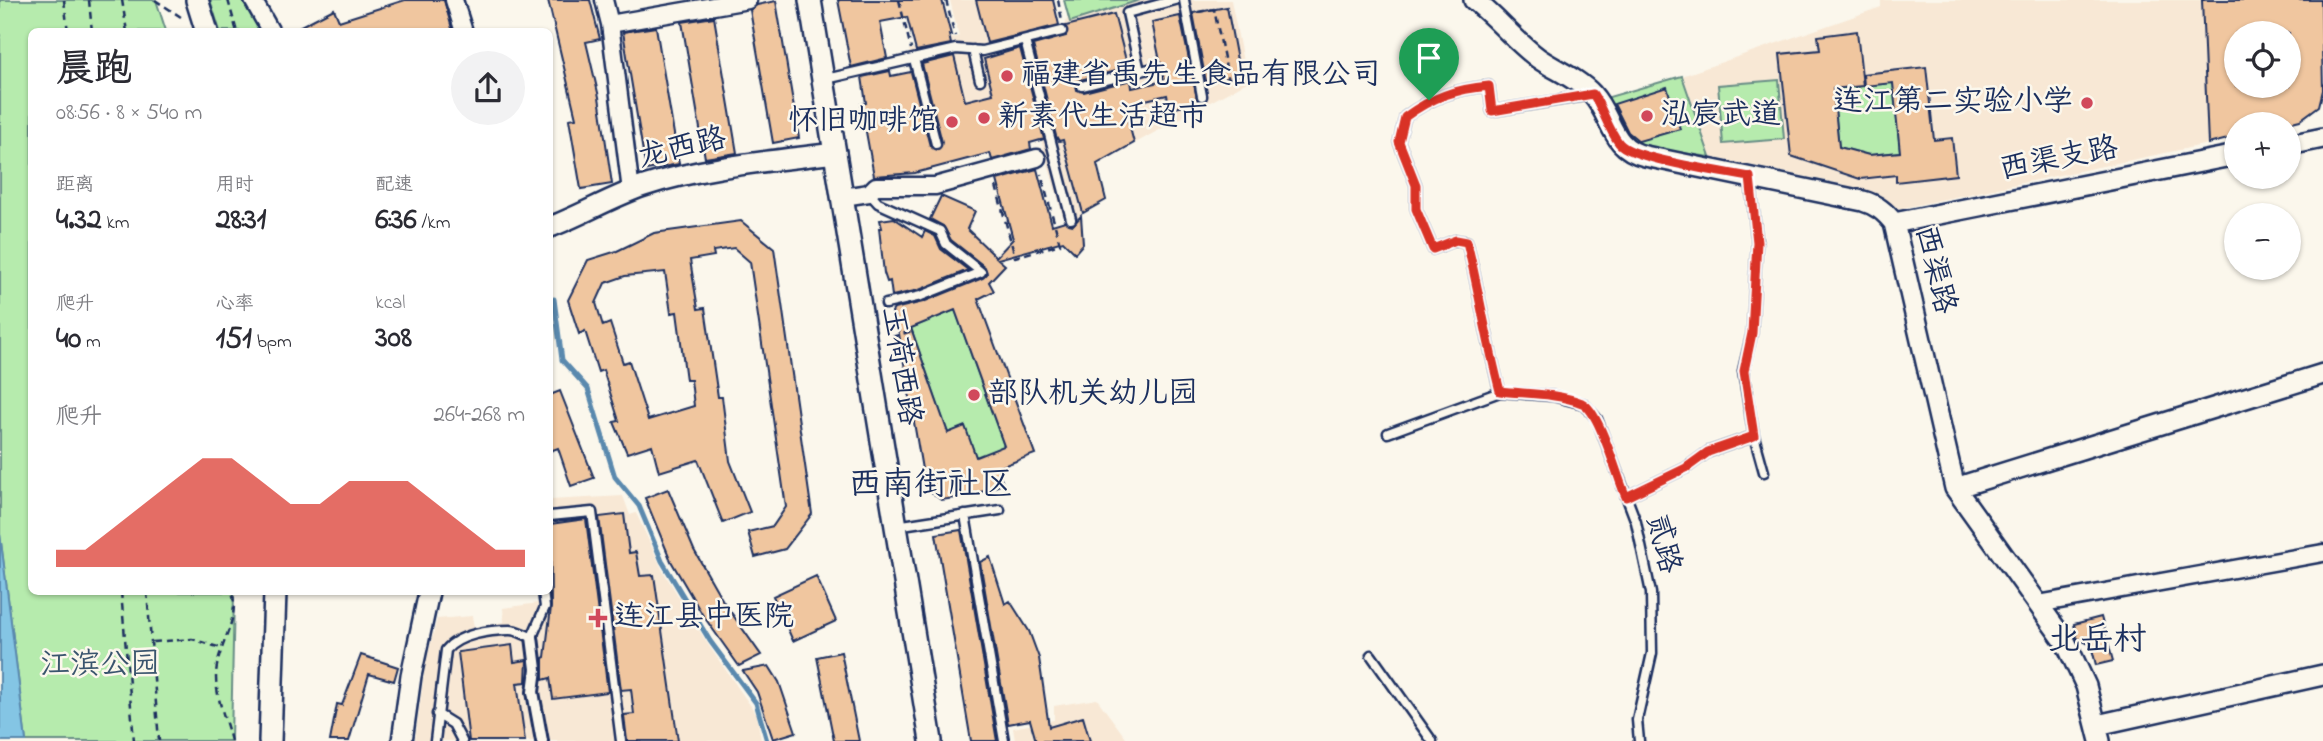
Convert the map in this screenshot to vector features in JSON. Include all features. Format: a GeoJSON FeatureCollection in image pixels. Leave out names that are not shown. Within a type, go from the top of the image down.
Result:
{"type":"FeatureCollection","features":[{"type":"Feature","properties":{"kind":"main road"},"geometry":{"type":"LineString","coordinates":[[198,0],[198,27]]}},
{"type":"Feature","properties":{"kind":"main road","name":"玉荷西路"},"geometry":{"type":"LineString","coordinates":[[810,0],[931,741]]}},
{"type":"Feature","properties":{"kind":"main road"},"geometry":{"type":"LineString","coordinates":[[270,741],[275,595]]}},
{"type":"Feature","properties":{"kind":"street"},"geometry":{"type":"LineString","coordinates":[[253,0],[269,28]]}},
{"type":"Feature","properties":{"kind":"street"},"geometry":{"type":"LineString","coordinates":[[454,0],[463,28]]}},
{"type":"Feature","properties":{"kind":"street"},"geometry":{"type":"LineString","coordinates":[[604,0],[610,24],[631,191]]}},
{"type":"Feature","properties":{"kind":"street"},"geometry":{"type":"LineString","coordinates":[[610,24],[748,0]]}},
{"type":"Feature","properties":{"kind":"street","name":"西渠路"},"geometry":{"type":"LineString","coordinates":[[1474,0],[1527,49],[1593,94],[1618,143],[1626,150],[1863,201],[1877,206],[1894,223],[1955,488],[2038,604],[2077,664],[2099,733]]}},
{"type":"Feature","properties":{"kind":"street"},"geometry":{"type":"LineString","coordinates":[[2301,143],[2323,138]]}},
{"type":"Feature","properties":{"kind":"street","name":"龙西路"},"geometry":{"type":"LineString","coordinates":[[553,226],[586,214],[631,191],[696,171],[836,153]]}},
{"type":"Feature","properties":{"kind":"street","name":"西渠支路"},"geometry":{"type":"LineString","coordinates":[[1894,223],[2224,157]]}},
{"type":"Feature","properties":{"kind":"street"},"geometry":{"type":"LineString","coordinates":[[843,197],[869,193],[876,186],[935,186],[1037,158]]}},
{"type":"Feature","properties":{"kind":"street"},"geometry":{"type":"LineString","coordinates":[[1955,488],[2323,374]]}},
{"type":"Feature","properties":{"kind":"street"},"geometry":{"type":"LineString","coordinates":[[2038,604],[2323,553]]}},
{"type":"Feature","properties":{"kind":"street"},"geometry":{"type":"LineString","coordinates":[[402,741],[411,676],[428,595]]}},
{"type":"Feature","properties":{"kind":"street"},"geometry":{"type":"LineString","coordinates":[[532,637],[536,669],[533,692],[542,741]]}},
{"type":"Feature","properties":{"kind":"street"},"geometry":{"type":"LineString","coordinates":[[2099,733],[2323,675]]}},
{"type":"Feature","properties":{"kind":"lane"},"geometry":{"type":"LineString","coordinates":[[1140,71],[1127,13],[1153,3],[1175,0]]}},
{"type":"Feature","properties":{"kind":"lane"},"geometry":{"type":"LineString","coordinates":[[1184,0],[1202,96]]}},
{"type":"Feature","properties":{"kind":"lane"},"geometry":{"type":"LineString","coordinates":[[823,80],[956,49],[982,51],[1062,31]]}},
{"type":"Feature","properties":{"kind":"lane"},"geometry":{"type":"LineString","coordinates":[[1025,41],[1071,219]]}},
{"type":"Feature","properties":{"kind":"lane"},"geometry":{"type":"LineString","coordinates":[[973,50],[980,80]]}},
{"type":"Feature","properties":{"kind":"lane"},"geometry":{"type":"LineString","coordinates":[[914,59],[936,144]]}},
{"type":"Feature","properties":{"kind":"lane"},"geometry":{"type":"LineString","coordinates":[[1082,86],[1157,67]]}},
{"type":"Feature","properties":{"kind":"lane"},"geometry":{"type":"LineString","coordinates":[[1500,391],[1482,324],[1479,289],[1467,242],[1456,240],[1433,249],[1416,209],[1416,185],[1399,142],[1405,117],[1429,100],[1460,88],[1489,86],[1492,111],[1593,94]]}},
{"type":"Feature","properties":{"kind":"lane"},"geometry":{"type":"LineString","coordinates":[[1750,177],[1757,242],[1752,333],[1744,371],[1754,436],[1763,472]]}},
{"type":"Feature","properties":{"kind":"lane"},"geometry":{"type":"LineString","coordinates":[[869,193],[878,203],[940,231],[946,244],[981,272],[921,296],[886,304]]}},
{"type":"Feature","properties":{"kind":"lane","name":"贰路"},"geometry":{"type":"LineString","coordinates":[[1388,433],[1500,391],[1553,396],[1584,404],[1597,419],[1636,522],[1651,593],[1652,653],[1637,720],[1639,741]]}},
{"type":"Feature","properties":{"kind":"lane"},"geometry":{"type":"LineString","coordinates":[[1626,497],[1686,468],[1708,452],[1754,436]]}},
{"type":"Feature","properties":{"kind":"lane"},"geometry":{"type":"LineString","coordinates":[[896,526],[1000,510]]}},
{"type":"Feature","properties":{"kind":"lane"},"geometry":{"type":"LineString","coordinates":[[553,516],[592,512],[621,741]]}},
{"type":"Feature","properties":{"kind":"lane"},"geometry":{"type":"LineString","coordinates":[[965,515],[1004,741]]}},
{"type":"Feature","properties":{"kind":"lane"},"geometry":{"type":"LineString","coordinates":[[435,741],[446,650],[453,641],[511,630],[532,637],[545,607],[543,595]]}},
{"type":"Feature","properties":{"kind":"lane"},"geometry":{"type":"LineString","coordinates":[[1371,655],[1432,741]]}},
{"type":"Feature","properties":{"kind":"lane"},"geometry":{"type":"LineString","coordinates":[[437,714],[453,724],[462,741]]}},
{"type":"Feature","properties":{"kind":"path"},"geometry":{"type":"LineString","coordinates":[[64,0],[68,28]]}},
{"type":"Feature","properties":{"kind":"path"},"geometry":{"type":"LineString","coordinates":[[89,0],[92,28]]}},
{"type":"Feature","properties":{"kind":"path"},"geometry":{"type":"LineString","coordinates":[[122,0],[126,28]]}},
{"type":"Feature","properties":{"kind":"path"},"geometry":{"type":"LineString","coordinates":[[155,0],[198,27]]}},
{"type":"Feature","properties":{"kind":"path"},"geometry":{"type":"LineString","coordinates":[[228,0],[236,28]]}},
{"type":"Feature","properties":{"kind":"path"},"geometry":{"type":"LineString","coordinates":[[899,0],[911,47],[922,44]]}},
{"type":"Feature","properties":{"kind":"path"},"geometry":{"type":"LineString","coordinates":[[944,38],[955,36],[946,0]]}},
{"type":"Feature","properties":{"kind":"path"},"geometry":{"type":"LineString","coordinates":[[1058,0],[1062,31]]}},
{"type":"Feature","properties":{"kind":"path"},"geometry":{"type":"LineString","coordinates":[[1194,19],[1193,13],[1214,9],[1227,78]]}},
{"type":"Feature","properties":{"kind":"path"},"geometry":{"type":"LineString","coordinates":[[991,170],[1015,257],[1060,244],[1037,158]]}},
{"type":"Feature","properties":{"kind":"path"},"geometry":{"type":"LineString","coordinates":[[892,337],[912,331]]}},
{"type":"Feature","properties":{"kind":"path"},"geometry":{"type":"LineString","coordinates":[[121,595],[134,741]]}},
{"type":"Feature","properties":{"kind":"path"},"geometry":{"type":"LineString","coordinates":[[147,595],[159,741]]}},
{"type":"Feature","properties":{"kind":"path"},"geometry":{"type":"LineString","coordinates":[[231,741],[216,677],[236,602],[233,595]]}},
{"type":"Feature","properties":{"kind":"path"},"geometry":{"type":"LineString","coordinates":[[152,642],[192,639],[222,648]]}},
{"type":"Feature","properties":{"kind":"shaded area"},"geometry":{"type":"Polygon","coordinates":[[[950,0],[976,0],[988,45],[1065,25],[1068,16],[1064,0],[1231,0],[1247,82],[1097,164],[1106,200],[1082,213],[1083,244],[1073,251],[1041,140],[938,167],[909,50],[959,36],[950,0]]]}},
{"type":"Feature","properties":{"kind":"shaded area"},"geometry":{"type":"Polygon","coordinates":[[[1881,0],[2202,0],[2208,144],[1893,210],[1867,192],[1842,184],[1710,157],[1682,76],[1881,7],[1881,0]]]}},
{"type":"Feature","properties":{"kind":"shaded area","name":"连江县中医院"},"geometry":{"type":"Polygon","coordinates":[[[623,496],[630,515],[636,513],[663,571],[707,643],[757,715],[761,741],[415,741],[425,666],[437,619],[472,616],[474,627],[504,622],[503,608],[538,603],[537,595],[553,595],[553,500],[623,496]]]}},
{"type":"Feature","properties":{"kind":"shaded area"},"geometry":{"type":"Polygon","coordinates":[[[1097,699],[1128,741],[1015,741],[1013,728],[1054,720],[1054,706],[1097,699]]]}},
{"type":"Feature","properties":{"kind":"green space","name":"江滨公园"},"geometry":{"type":"Polygon","coordinates":[[[0,0],[156,0],[165,28],[28,28],[28,595],[234,595],[231,741],[26,741],[0,534],[0,0]]]}},
{"type":"Feature","properties":{"kind":"green space"},"geometry":{"type":"Polygon","coordinates":[[[210,0],[244,0],[260,28],[219,28],[210,0]]]}},
{"type":"Feature","properties":{"kind":"green space"},"geometry":{"type":"Polygon","coordinates":[[[1064,0],[1140,0],[1070,22],[1064,0]]]}},
{"type":"Feature","properties":{"kind":"green space"},"geometry":{"type":"Polygon","coordinates":[[[1682,76],[1710,157],[1628,145],[1602,99],[1682,76]]]}},
{"type":"Feature","properties":{"kind":"green space"},"geometry":{"type":"Polygon","coordinates":[[[1779,80],[1784,139],[1723,144],[1718,85],[1779,80]]]}},
{"type":"Feature","properties":{"kind":"green space"},"geometry":{"type":"Polygon","coordinates":[[[1893,83],[1900,152],[1869,155],[1839,147],[1833,89],[1893,83]]]}},
{"type":"Feature","properties":{"kind":"green space"},"geometry":{"type":"Polygon","coordinates":[[[955,310],[1004,446],[992,451],[997,468],[982,474],[965,427],[948,433],[911,328],[955,310]]]}},
{"type":"Feature","properties":{"kind":"water"},"geometry":{"type":"Polygon","coordinates":[[[0,534],[26,741],[0,741],[0,534]]]}},
{"type":"Feature","properties":{"kind":"building"},"geometry":{"type":"Polygon","coordinates":[[[405,0],[444,0],[452,28],[297,28],[334,9],[339,21],[405,0]]]}},
{"type":"Feature","properties":{"kind":"building"},"geometry":{"type":"Polygon","coordinates":[[[548,0],[590,0],[600,39],[586,42],[599,97],[612,184],[581,189],[569,119],[576,118],[548,0]]]}},
{"type":"Feature","properties":{"kind":"building"},"geometry":{"type":"Polygon","coordinates":[[[838,0],[942,0],[951,44],[916,51],[907,17],[880,22],[887,58],[851,67],[838,0]]]}},
{"type":"Feature","properties":{"kind":"building"},"geometry":{"type":"Polygon","coordinates":[[[976,0],[1053,0],[1059,25],[987,43],[976,0]]]}},
{"type":"Feature","properties":{"kind":"building"},"geometry":{"type":"Polygon","coordinates":[[[2202,0],[2321,0],[2323,90],[2319,106],[2301,119],[2301,112],[2224,112],[2224,140],[2208,144],[2202,0]]]}},
{"type":"Feature","properties":{"kind":"building"},"geometry":{"type":"Polygon","coordinates":[[[776,1],[799,138],[773,143],[750,10],[757,5],[776,1]]]}},
{"type":"Feature","properties":{"kind":"building"},"geometry":{"type":"Polygon","coordinates":[[[1227,7],[1240,76],[1206,82],[1193,13],[1227,7]]]}},
{"type":"Feature","properties":{"kind":"building"},"geometry":{"type":"Polygon","coordinates":[[[1114,14],[1128,68],[1080,80],[1076,84],[1077,90],[1084,92],[1131,80],[1132,88],[1164,81],[1152,22],[1180,16],[1198,103],[1170,109],[1167,95],[1124,105],[1134,143],[1097,164],[1106,200],[1083,213],[1063,140],[1059,141],[1056,136],[1033,45],[1066,36],[1066,26],[1114,14]]]}},
{"type":"Feature","properties":{"kind":"building"},"geometry":{"type":"Polygon","coordinates":[[[714,17],[737,153],[705,158],[682,22],[714,17]]]}},
{"type":"Feature","properties":{"kind":"building"},"geometry":{"type":"Polygon","coordinates":[[[656,27],[679,164],[646,170],[623,32],[656,27]]]}},
{"type":"Feature","properties":{"kind":"building"},"geometry":{"type":"Polygon","coordinates":[[[1857,31],[1863,86],[1833,89],[1839,147],[1869,155],[1900,152],[1893,83],[1864,86],[1863,74],[1926,67],[1934,140],[1952,138],[1956,175],[1896,182],[1896,175],[1860,179],[1791,156],[1780,54],[1820,50],[1818,36],[1857,31]]]}},
{"type":"Feature","properties":{"kind":"building"},"geometry":{"type":"Polygon","coordinates":[[[1020,48],[1044,139],[1030,143],[1031,149],[992,160],[990,153],[915,173],[874,176],[861,104],[866,103],[862,77],[890,71],[891,76],[911,72],[930,146],[937,150],[942,142],[922,64],[954,56],[965,101],[993,94],[984,59],[1020,48]]]}},
{"type":"Feature","properties":{"kind":"building","name":"泓宸武道"},"geometry":{"type":"Polygon","coordinates":[[[1667,87],[1680,129],[1639,141],[1628,132],[1614,104],[1667,87]]]}},
{"type":"Feature","properties":{"kind":"building"},"geometry":{"type":"Polygon","coordinates":[[[1037,169],[1052,225],[1065,221],[1073,225],[1081,216],[1083,244],[1075,253],[1063,241],[998,259],[1005,265],[989,282],[994,291],[978,299],[1035,454],[997,468],[1003,484],[970,496],[941,500],[925,487],[898,328],[892,312],[894,309],[923,302],[983,278],[987,274],[985,267],[951,240],[943,226],[930,219],[941,196],[975,211],[967,229],[996,257],[1013,239],[997,180],[1037,169]],[[955,310],[911,328],[948,433],[965,426],[976,457],[1004,446],[955,310]]]}},
{"type":"Feature","properties":{"kind":"building"},"geometry":{"type":"Polygon","coordinates":[[[894,218],[922,237],[925,231],[935,236],[941,249],[968,270],[919,290],[892,296],[890,281],[887,282],[884,273],[879,228],[882,228],[880,220],[894,218]]]}},
{"type":"Feature","properties":{"kind":"building"},"geometry":{"type":"Polygon","coordinates":[[[741,221],[774,248],[812,514],[785,549],[755,557],[748,532],[773,526],[786,507],[750,262],[734,248],[713,251],[714,256],[690,260],[698,309],[705,308],[718,397],[722,397],[730,461],[750,512],[723,523],[698,460],[659,472],[652,445],[627,453],[614,422],[619,421],[603,370],[598,372],[585,331],[579,334],[568,300],[588,260],[617,251],[654,233],[741,221]],[[665,272],[625,276],[605,283],[596,303],[603,326],[610,323],[623,363],[629,361],[648,420],[694,406],[691,380],[686,380],[677,312],[671,313],[665,272]]]}},
{"type":"Feature","properties":{"kind":"building"},"geometry":{"type":"Polygon","coordinates":[[[560,391],[594,478],[571,486],[558,448],[553,450],[553,394],[560,391]]]}},
{"type":"Feature","properties":{"kind":"building"},"geometry":{"type":"Polygon","coordinates":[[[668,489],[694,550],[723,601],[761,655],[739,666],[702,614],[671,561],[645,498],[668,489]]]}},
{"type":"Feature","properties":{"kind":"building"},"geometry":{"type":"Polygon","coordinates":[[[624,514],[629,553],[636,552],[640,576],[654,575],[678,741],[627,741],[624,715],[634,714],[631,689],[621,690],[599,517],[624,514]]]}},
{"type":"Feature","properties":{"kind":"building"},"geometry":{"type":"Polygon","coordinates":[[[586,519],[608,692],[553,699],[550,678],[543,680],[543,658],[551,595],[553,595],[553,524],[586,519]]]}},
{"type":"Feature","properties":{"kind":"building"},"geometry":{"type":"Polygon","coordinates":[[[961,530],[997,741],[971,741],[936,534],[961,530]]]}},
{"type":"Feature","properties":{"kind":"building"},"geometry":{"type":"Polygon","coordinates":[[[990,557],[1005,604],[1010,601],[1029,631],[1039,658],[1049,727],[1083,717],[1090,741],[1036,741],[1030,720],[1008,724],[980,562],[990,557]]]}},
{"type":"Feature","properties":{"kind":"building"},"geometry":{"type":"Polygon","coordinates":[[[816,576],[836,621],[793,641],[773,596],[816,576]]]}},
{"type":"Feature","properties":{"kind":"building"},"geometry":{"type":"Polygon","coordinates":[[[2101,617],[2113,661],[2096,665],[2091,645],[2077,638],[2074,624],[2101,617]]]}},
{"type":"Feature","properties":{"kind":"building"},"geometry":{"type":"Polygon","coordinates":[[[512,645],[514,662],[527,660],[526,682],[517,683],[525,741],[469,741],[458,652],[512,645]]]}},
{"type":"Feature","properties":{"kind":"building"},"geometry":{"type":"Polygon","coordinates":[[[841,652],[859,741],[834,741],[817,657],[841,652]]]}},
{"type":"Feature","properties":{"kind":"building"},"geometry":{"type":"Polygon","coordinates":[[[361,655],[398,667],[394,681],[369,674],[349,741],[330,741],[337,704],[342,705],[361,655]]]}},
{"type":"Feature","properties":{"kind":"building"},"geometry":{"type":"Polygon","coordinates":[[[769,666],[779,682],[796,732],[773,739],[757,692],[743,671],[769,666]]]}},
{"type":"Feature","properties":{"kind":"waterway"},"geometry":{"type":"LineString","coordinates":[[554,299],[562,360],[588,389],[615,477],[639,506],[662,561],[710,641],[756,703],[767,741]]}},
{"type":"Feature","properties":{"kind":"place","name":"福建省禹先生食品有限公司"},"geometry":{"type":"Point","coordinates":[1007,76]}},
{"type":"Feature","properties":{"kind":"place","name":"连江第二实验小学"},"geometry":{"type":"Point","coordinates":[2087,103]}},
{"type":"Feature","properties":{"kind":"place","name":"泓宸武道"},"geometry":{"type":"Point","coordinates":[1647,116]}},
{"type":"Feature","properties":{"kind":"place","name":"新素代生活超市"},"geometry":{"type":"Point","coordinates":[984,118]}},
{"type":"Feature","properties":{"kind":"place","name":"怀旧咖啡馆"},"geometry":{"type":"Point","coordinates":[952,122]}},
{"type":"Feature","properties":{"kind":"place","name":"部队机关幼儿园"},"geometry":{"type":"Point","coordinates":[974,395]}},
{"type":"Feature","properties":{"kind":"place","name":"连江县中医院"},"geometry":{"type":"Point","coordinates":[598,618]}},
{"type":"Feature","properties":{"kind":"district","name":"西南街社区"},"geometry":{"type":"Point","coordinates":[931,486]}},
{"type":"Feature","properties":{"kind":"district","name":"北岳村"},"geometry":{"type":"Point","coordinates":[2097,641]}},
{"type":"Feature","properties":{"kind":"route"},"geometry":{"type":"LineString","coordinates":[[1489,86],[1492,111],[1593,94],[1618,143],[1626,150],[1750,177],[1757,242],[1752,333],[1744,371],[1754,436],[1708,452],[1686,468],[1626,497],[1597,419],[1584,404],[1553,396],[1500,391],[1482,324],[1479,289],[1467,242],[1456,240],[1433,249],[1416,209],[1416,185],[1399,142],[1405,117],[1429,100],[1460,88],[1489,86]]}}]}
